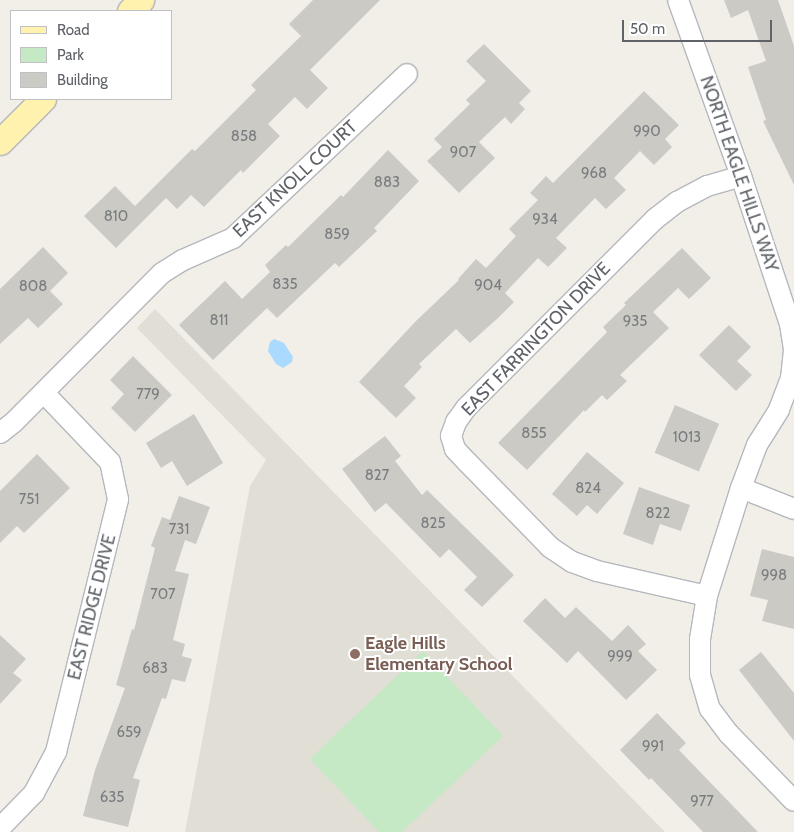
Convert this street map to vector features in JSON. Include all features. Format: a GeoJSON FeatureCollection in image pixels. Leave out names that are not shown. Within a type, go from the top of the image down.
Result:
{"type":"FeatureCollection","features":[{"type":"Feature","properties":{"kind":"main road"},"geometry":{"type":"LineString","coordinates":[[131,10],[141,0]]}},
{"type":"Feature","properties":{"kind":"main road"},"geometry":{"type":"LineString","coordinates":[[0,142],[42,100]]}},
{"type":"Feature","properties":{"kind":"street","name":"NORTH EAGLE HILLS WAY"},"geometry":{"type":"LineString","coordinates":[[678,0],[741,176],[790,324],[794,350],[791,378],[779,410],[757,445],[741,488],[707,596],[700,639],[700,675],[710,708],[729,734],[794,801]]}},
{"type":"Feature","properties":{"kind":"street","name":"EAST KNOLL COURT"},"geometry":{"type":"LineString","coordinates":[[0,433],[44,393],[162,273],[182,260],[233,238],[407,74]]}},
{"type":"Feature","properties":{"kind":"street","name":"EAST FARRINGTON DRIVE"},"geometry":{"type":"LineString","coordinates":[[707,596],[597,571],[572,562],[550,547],[467,462],[455,449],[451,436],[456,422],[466,408],[655,219],[677,202],[706,186],[741,176]]}},
{"type":"Feature","properties":{"kind":"street","name":"EAST RIDGE DRIVE"},"geometry":{"type":"LineString","coordinates":[[0,828],[34,793],[56,752],[118,499],[110,462],[44,393]]}},
{"type":"Feature","properties":{"kind":"street"},"geometry":{"type":"LineString","coordinates":[[741,488],[794,509]]}},
{"type":"Feature","properties":{"kind":"shaded area","name":"Eagle Hills Elementary School"},"geometry":{"type":"Polygon","coordinates":[[[155,309],[665,832],[185,832],[250,486],[266,460],[137,328],[155,309]]]}},
{"type":"Feature","properties":{"kind":"green space"},"geometry":{"type":"Polygon","coordinates":[[[423,651],[503,736],[402,832],[379,832],[310,759],[423,651]]]}},
{"type":"Feature","properties":{"kind":"water"},"geometry":{"type":"Polygon","coordinates":[[[274,339],[284,343],[293,357],[292,362],[283,368],[276,364],[268,351],[270,342],[274,339]]]}},
{"type":"Feature","properties":{"kind":"building"},"geometry":{"type":"Polygon","coordinates":[[[313,0],[380,0],[310,70],[328,88],[307,109],[295,97],[268,124],[280,136],[243,173],[241,170],[204,207],[191,195],[177,209],[166,198],[116,248],[84,216],[115,186],[135,206],[192,149],[195,151],[256,90],[251,85],[301,36],[289,24],[313,0]]]}},
{"type":"Feature","properties":{"kind":"building"},"geometry":{"type":"Polygon","coordinates":[[[724,0],[778,0],[794,46],[794,185],[763,121],[766,120],[748,67],[766,61],[748,10],[731,18],[724,0]]]}},
{"type":"Feature","properties":{"kind":"building"},"geometry":{"type":"Polygon","coordinates":[[[484,44],[531,91],[519,103],[525,109],[511,124],[505,117],[479,142],[495,158],[459,193],[427,161],[442,147],[434,139],[470,104],[466,100],[486,81],[466,61],[484,44]]]}},
{"type":"Feature","properties":{"kind":"building"},"geometry":{"type":"Polygon","coordinates":[[[644,91],[679,125],[665,139],[672,147],[654,165],[640,151],[614,178],[626,190],[606,209],[595,198],[556,238],[567,248],[548,267],[538,258],[505,293],[514,302],[498,318],[470,343],[456,329],[419,364],[422,367],[404,386],[416,398],[396,418],[359,382],[416,321],[459,280],[476,259],[486,268],[516,236],[509,229],[538,200],[530,193],[546,176],[553,183],[644,91]]]}},
{"type":"Feature","properties":{"kind":"building"},"geometry":{"type":"Polygon","coordinates":[[[388,150],[419,181],[374,228],[377,231],[339,267],[335,263],[277,318],[267,308],[213,360],[179,325],[225,281],[242,299],[270,272],[265,265],[286,245],[288,247],[341,195],[343,197],[388,150]]]}},
{"type":"Feature","properties":{"kind":"building"},"geometry":{"type":"Polygon","coordinates":[[[43,247],[68,273],[50,291],[63,304],[38,328],[28,318],[0,344],[0,289],[43,247]]]}},
{"type":"Feature","properties":{"kind":"building"},"geometry":{"type":"Polygon","coordinates":[[[682,248],[711,278],[689,299],[678,288],[653,312],[669,328],[620,375],[627,381],[607,400],[602,395],[585,412],[584,410],[527,470],[498,443],[607,332],[603,327],[626,305],[624,303],[682,248]]]}},
{"type":"Feature","properties":{"kind":"building"},"geometry":{"type":"Polygon","coordinates":[[[729,325],[751,347],[737,361],[752,375],[736,391],[699,355],[729,325]]]}},
{"type":"Feature","properties":{"kind":"building"},"geometry":{"type":"Polygon","coordinates":[[[133,356],[172,395],[135,432],[111,408],[124,394],[110,380],[133,356]]]}},
{"type":"Feature","properties":{"kind":"building"},"geometry":{"type":"Polygon","coordinates":[[[675,405],[719,424],[699,472],[655,453],[675,405]]]}},
{"type":"Feature","properties":{"kind":"building"},"geometry":{"type":"Polygon","coordinates":[[[194,414],[223,463],[187,486],[172,461],[161,468],[146,443],[194,414]]]}},
{"type":"Feature","properties":{"kind":"building"},"geometry":{"type":"Polygon","coordinates":[[[385,436],[401,456],[395,461],[422,495],[427,490],[514,575],[482,607],[464,590],[477,577],[449,549],[440,558],[386,503],[375,512],[342,469],[385,436]]]}},
{"type":"Feature","properties":{"kind":"building"},"geometry":{"type":"Polygon","coordinates":[[[587,452],[624,483],[597,514],[587,505],[577,516],[552,494],[587,452]]]}},
{"type":"Feature","properties":{"kind":"building"},"geometry":{"type":"Polygon","coordinates":[[[37,454],[70,488],[24,533],[17,526],[0,543],[0,491],[37,454]]]}},
{"type":"Feature","properties":{"kind":"building"},"geometry":{"type":"Polygon","coordinates":[[[639,487],[690,505],[681,531],[660,524],[653,545],[623,534],[639,487]]]}},
{"type":"Feature","properties":{"kind":"building"},"geometry":{"type":"Polygon","coordinates":[[[179,496],[210,507],[196,544],[185,540],[175,571],[189,574],[173,640],[185,644],[182,656],[192,659],[185,682],[172,679],[166,699],[162,698],[133,778],[140,780],[128,827],[83,816],[95,770],[125,688],[116,685],[132,629],[134,630],[155,548],[151,546],[162,517],[170,520],[179,496]]]}},
{"type":"Feature","properties":{"kind":"building"},"geometry":{"type":"Polygon","coordinates":[[[762,549],[794,557],[794,629],[762,621],[768,600],[750,596],[762,549]]]}},
{"type":"Feature","properties":{"kind":"building"},"geometry":{"type":"Polygon","coordinates":[[[545,598],[565,618],[576,607],[612,641],[628,625],[646,644],[638,651],[657,670],[626,700],[578,651],[567,663],[523,621],[545,598]]]}},
{"type":"Feature","properties":{"kind":"building"},"geometry":{"type":"Polygon","coordinates":[[[0,635],[26,659],[13,673],[22,680],[0,704],[0,635]]]}},
{"type":"Feature","properties":{"kind":"building"},"geometry":{"type":"Polygon","coordinates":[[[761,652],[794,693],[794,741],[739,670],[761,652]]]}},
{"type":"Feature","properties":{"kind":"building"},"geometry":{"type":"Polygon","coordinates":[[[657,713],[686,743],[679,750],[758,832],[703,832],[651,778],[649,780],[620,750],[657,713]]]}},
{"type":"Feature","properties":{"kind":"place","name":"Eagle Hills Elementary School"},"geometry":{"type":"Point","coordinates":[355,654]}}]}
